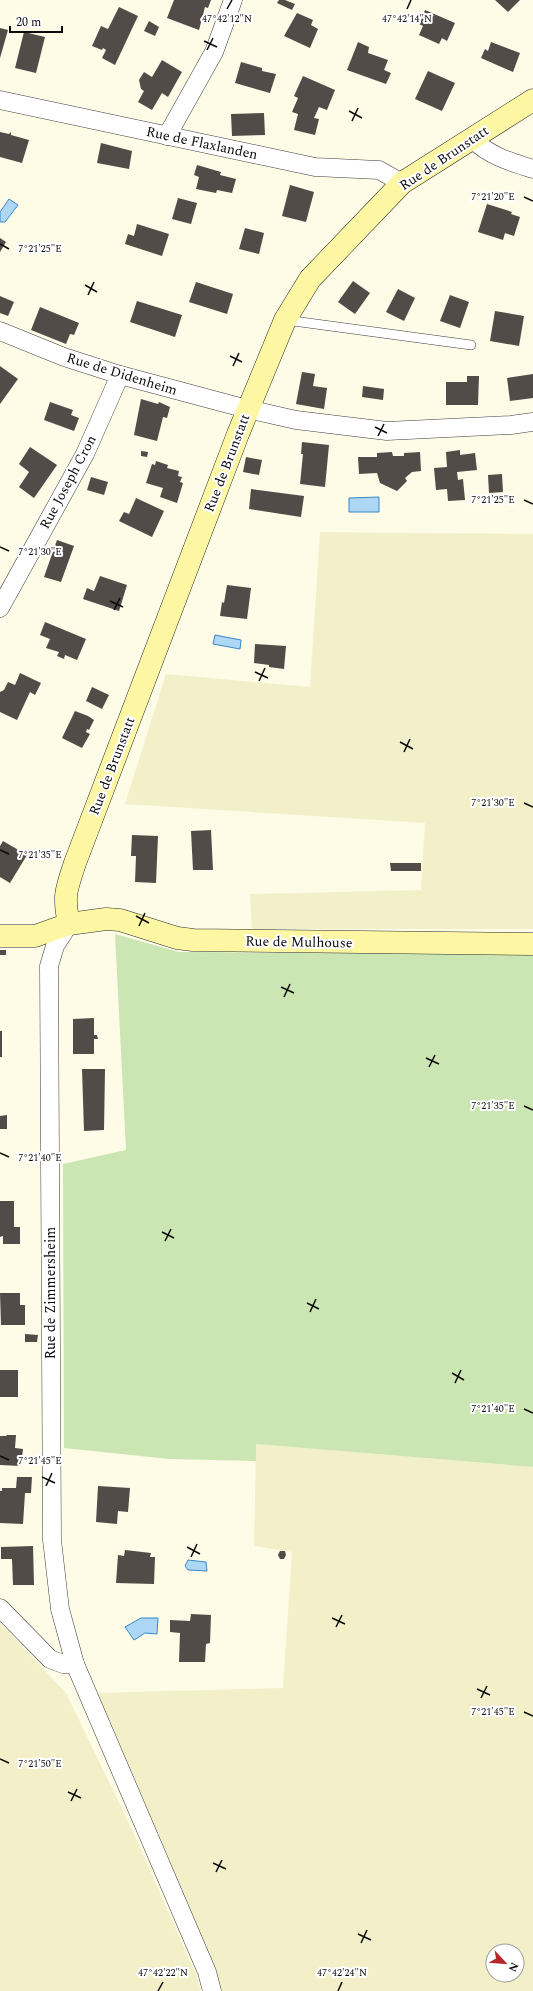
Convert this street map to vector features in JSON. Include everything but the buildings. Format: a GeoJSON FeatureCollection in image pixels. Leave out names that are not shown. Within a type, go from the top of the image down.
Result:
{"type":"FeatureCollection","features":[{"type":"Feature","properties":{"kind":"main road","name":"Rue de Brunstatt"},"geometry":{"type":"LineString","coordinates":[[69,924],[64,904],[66,891],[75,863],[248,410],[285,320],[310,279],[402,183],[533,100]]}},
{"type":"Feature","properties":{"kind":"main road","name":"Rue de Mulhouse"},"geometry":{"type":"LineString","coordinates":[[0,936],[35,936],[69,924],[88,921],[120,920],[177,938],[193,940],[533,944]]}},
{"type":"Feature","properties":{"kind":"street"},"geometry":{"type":"LineString","coordinates":[[167,136],[214,52],[233,0]]}},
{"type":"Feature","properties":{"kind":"street","name":"Rue de Flaxlanden"},"geometry":{"type":"LineString","coordinates":[[0,100],[315,167],[380,170],[402,183]]}},
{"type":"Feature","properties":{"kind":"street"},"geometry":{"type":"LineString","coordinates":[[472,139],[483,149],[502,160],[533,169]]}},
{"type":"Feature","properties":{"kind":"street","name":"Rue de Didenheim"},"geometry":{"type":"LineString","coordinates":[[0,331],[64,357],[120,375],[248,410],[296,420],[387,431],[511,425],[533,422]]}},
{"type":"Feature","properties":{"kind":"street","name":"Rue Joseph Cron"},"geometry":{"type":"LineString","coordinates":[[0,608],[85,454],[120,375]]}},
{"type":"Feature","properties":{"kind":"street","name":"Rue de Zimmersheim"},"geometry":{"type":"LineString","coordinates":[[69,924],[54,946],[49,966],[52,1540],[60,1609],[75,1664],[207,1972],[212,1991]]}},
{"type":"Feature","properties":{"kind":"street"},"geometry":{"type":"LineString","coordinates":[[0,1608],[50,1660],[63,1664],[75,1664]]}},
{"type":"Feature","properties":{"kind":"lane"},"geometry":{"type":"LineString","coordinates":[[285,320],[471,345]]}},
{"type":"Feature","properties":{"kind":"shaded area"},"geometry":{"type":"Polygon","coordinates":[[[320,532],[533,534],[533,929],[252,929],[250,894],[421,890],[425,823],[125,804],[166,674],[310,687],[320,532]]]}},
{"type":"Feature","properties":{"kind":"shaded area"},"geometry":{"type":"Polygon","coordinates":[[[256,1444],[533,1467],[533,1991],[221,1991],[210,1956],[94,1693],[283,1688],[292,1552],[254,1546],[256,1444]]]}},
{"type":"Feature","properties":{"kind":"shaded area"},"geometry":{"type":"Polygon","coordinates":[[[0,1623],[66,1693],[134,1834],[197,1977],[201,1991],[0,1991],[0,1623]]]}},
{"type":"Feature","properties":{"kind":"green space"},"geometry":{"type":"Polygon","coordinates":[[[115,934],[179,952],[533,954],[533,1467],[256,1444],[256,1461],[169,1459],[64,1448],[63,1164],[126,1150],[115,934]]]}},
{"type":"Feature","properties":{"kind":"water"},"geometry":{"type":"Polygon","coordinates":[[[9,199],[18,205],[5,222],[0,222],[0,212],[9,199]]]}},
{"type":"Feature","properties":{"kind":"water"},"geometry":{"type":"Polygon","coordinates":[[[379,497],[379,512],[349,512],[349,498],[379,497]]]}},
{"type":"Feature","properties":{"kind":"water"},"geometry":{"type":"Polygon","coordinates":[[[215,635],[241,640],[240,649],[213,644],[215,635]]]}},
{"type":"Feature","properties":{"kind":"water"},"geometry":{"type":"Polygon","coordinates":[[[188,1560],[206,1562],[207,1571],[188,1570],[185,1566],[188,1560]]]}},
{"type":"Feature","properties":{"kind":"water"},"geometry":{"type":"Polygon","coordinates":[[[141,1618],[158,1618],[157,1634],[145,1633],[134,1640],[125,1627],[141,1618]]]}}]}
